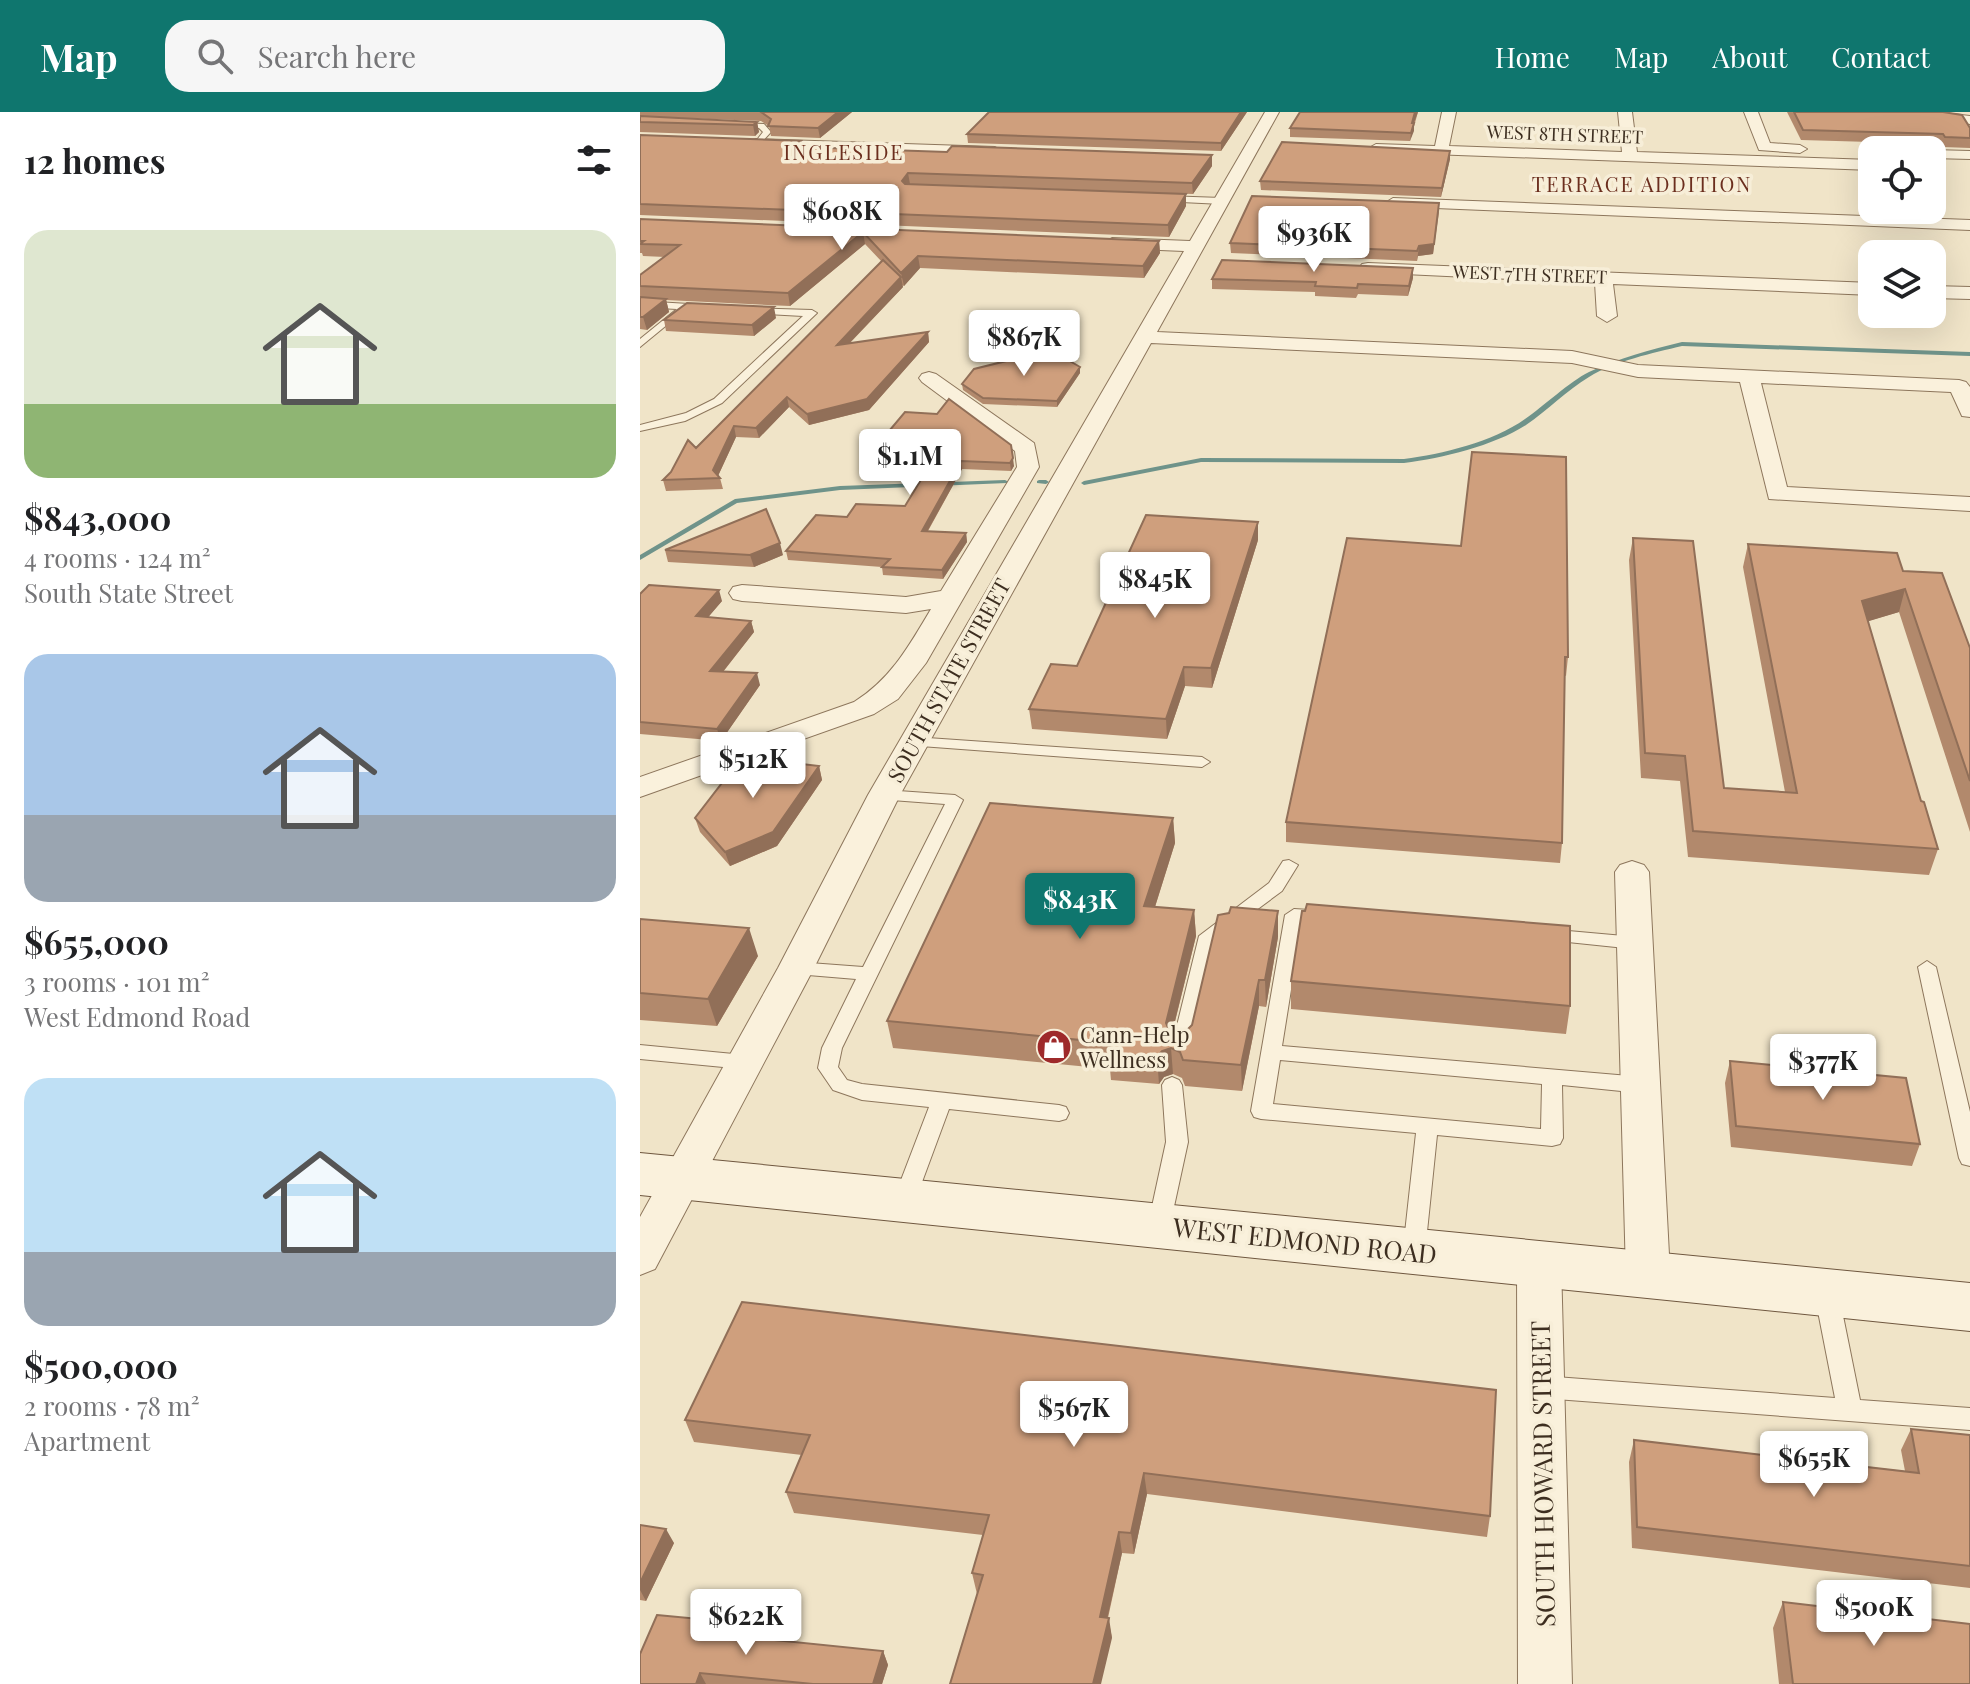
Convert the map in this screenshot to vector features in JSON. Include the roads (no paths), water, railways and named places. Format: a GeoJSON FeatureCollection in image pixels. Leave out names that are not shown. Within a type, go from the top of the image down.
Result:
{"type":"FeatureCollection","features":[{"type":"Feature","properties":{"kind":"main road","name":"WEST EDMOND ROAD"},"geometry":{"type":"LineString","coordinates":[[661,1177],[1970,1307]]}},
{"type":"Feature","properties":{"kind":"street","name":"SOUTH STATE STREET"},"geometry":{"type":"LineString","coordinates":[[640,1257],[661,1177],[744,1062],[913,742],[1143,337],[1230,198],[1272,112]]}},
{"type":"Feature","properties":{"kind":"street"},"geometry":{"type":"LineString","coordinates":[[1441,150],[1449,112]]}},
{"type":"Feature","properties":{"kind":"street"},"geometry":{"type":"LineString","coordinates":[[1625,112],[1630,156]]}},
{"type":"Feature","properties":{"kind":"street"},"geometry":{"type":"LineString","coordinates":[[1751,112],[1764,147],[1858,150]]}},
{"type":"Feature","properties":{"kind":"street"},"geometry":{"type":"LineString","coordinates":[[1942,112],[1947,117],[1970,120]]}},
{"type":"Feature","properties":{"kind":"street"},"geometry":{"type":"LineString","coordinates":[[748,142],[1008,152]]}},
{"type":"Feature","properties":{"kind":"street","name":"WEST 8TH STREET"},"geometry":{"type":"LineString","coordinates":[[1367,147],[1858,164]]}},
{"type":"Feature","properties":{"kind":"street"},"geometry":{"type":"LineString","coordinates":[[1946,154],[1970,155]]}},
{"type":"Feature","properties":{"kind":"street"},"geometry":{"type":"LineString","coordinates":[[1946,168],[1970,169]]}},
{"type":"Feature","properties":{"kind":"street"},"geometry":{"type":"LineString","coordinates":[[1369,202],[1970,225]]}},
{"type":"Feature","properties":{"kind":"street"},"geometry":{"type":"LineString","coordinates":[[1100,242],[1196,256]]}},
{"type":"Feature","properties":{"kind":"street","name":"WEST 7TH STREET"},"geometry":{"type":"LineString","coordinates":[[1347,267],[1858,288]]}},
{"type":"Feature","properties":{"kind":"street"},"geometry":{"type":"LineString","coordinates":[[1603,277],[1607,316]]}},
{"type":"Feature","properties":{"kind":"street"},"geometry":{"type":"LineString","coordinates":[[1946,292],[1970,293]]}},
{"type":"Feature","properties":{"kind":"street"},"geometry":{"type":"LineString","coordinates":[[1143,337],[1572,357],[1638,371],[1959,386],[1970,411]]}},
{"type":"Feature","properties":{"kind":"street"},"geometry":{"type":"LineString","coordinates":[[1749,377],[1777,494],[1970,504]]}},
{"type":"Feature","properties":{"kind":"street"},"geometry":{"type":"LineString","coordinates":[[640,788],[864,708],[888,693],[912,663],[1028,467],[1026,448],[929,378]]}},
{"type":"Feature","properties":{"kind":"street"},"geometry":{"type":"LineString","coordinates":[[997,520],[1038,519]]}},
{"type":"Feature","properties":{"kind":"street"},"geometry":{"type":"LineString","coordinates":[[742,593],[906,605],[950,598]]}},
{"type":"Feature","properties":{"kind":"street"},"geometry":{"type":"LineString","coordinates":[[1632,872],[1648,1274]]}},
{"type":"Feature","properties":{"kind":"street","name":"SOUTH HOWARD STREET"},"geometry":{"type":"LineString","coordinates":[[1539,1263],[1545,1684]]}},
{"type":"Feature","properties":{"kind":"lane"},"geometry":{"type":"LineString","coordinates":[[721,125],[761,126],[767,132],[748,142]]}},
{"type":"Feature","properties":{"kind":"lane"},"geometry":{"type":"LineString","coordinates":[[1160,199],[1230,198]]}},
{"type":"Feature","properties":{"kind":"lane"},"geometry":{"type":"LineString","coordinates":[[640,304],[718,308]]}},
{"type":"Feature","properties":{"kind":"lane"},"geometry":{"type":"LineString","coordinates":[[640,344],[686,307]]}},
{"type":"Feature","properties":{"kind":"lane"},"geometry":{"type":"LineString","coordinates":[[640,428],[701,412],[718,401],[812,313],[733,309]]}},
{"type":"Feature","properties":{"kind":"lane"},"geometry":{"type":"LineString","coordinates":[[913,742],[1202,762]]}},
{"type":"Feature","properties":{"kind":"lane"},"geometry":{"type":"LineString","coordinates":[[884,795],[955,800],[832,1048],[828,1068],[840,1085],[862,1092],[1059,1113]]}},
{"type":"Feature","properties":{"kind":"lane"},"geometry":{"type":"LineString","coordinates":[[1181,1050],[1208,936],[1276,887],[1289,865]]}},
{"type":"Feature","properties":{"kind":"lane"},"geometry":{"type":"LineString","coordinates":[[1341,919],[1294,915],[1261,1111],[1552,1138],[1552,1077]]}},
{"type":"Feature","properties":{"kind":"lane"},"geometry":{"type":"LineString","coordinates":[[1527,934],[1635,943]]}},
{"type":"Feature","properties":{"kind":"lane"},"geometry":{"type":"LineString","coordinates":[[1927,967],[1970,1158]]}},
{"type":"Feature","properties":{"kind":"lane"},"geometry":{"type":"LineString","coordinates":[[796,968],[869,974]]}},
{"type":"Feature","properties":{"kind":"lane"},"geometry":{"type":"LineString","coordinates":[[640,1052],[744,1062]]}},
{"type":"Feature","properties":{"kind":"lane"},"geometry":{"type":"LineString","coordinates":[[1271,1052],[1641,1085]]}},
{"type":"Feature","properties":{"kind":"lane"},"geometry":{"type":"LineString","coordinates":[[1159,1225],[1177,1142],[1172,1085]]}},
{"type":"Feature","properties":{"kind":"lane"},"geometry":{"type":"LineString","coordinates":[[904,1201],[942,1101]]}},
{"type":"Feature","properties":{"kind":"lane"},"geometry":{"type":"LineString","coordinates":[[1414,1251],[1427,1126]]}},
{"type":"Feature","properties":{"kind":"lane"},"geometry":{"type":"LineString","coordinates":[[1826,1293],[1850,1410]]}},
{"type":"Feature","properties":{"kind":"lane"},"geometry":{"type":"LineString","coordinates":[[1541,1387],[1970,1419]]}},
{"type":"Feature","properties":{"kind":"waterway"},"geometry":{"type":"LineString","coordinates":[[1084,483],[1201,460],[1404,461],[1436,457],[1503,435],[1588,375],[1634,356],[1682,344],[1970,354]]}},
{"type":"Feature","properties":{"kind":"waterway"},"geometry":{"type":"LineString","coordinates":[[640,558],[735,501],[840,488],[1005,482]]}},
{"type":"Feature","properties":{"kind":"waterway"},"geometry":{"type":"LineString","coordinates":[[1039,482],[1046,482]]}},
{"type":"Feature","properties":{"kind":"place","name":"Cann-Help Wellness"},"geometry":{"type":"Point","coordinates":[1054,1047]}},
{"type":"Feature","properties":{"kind":"district","name":"INGLESIDE"},"geometry":{"type":"Point","coordinates":[844,151]}},
{"type":"Feature","properties":{"kind":"district","name":"TERRACE ADDITION"},"geometry":{"type":"Point","coordinates":[1642,183]}}]}
